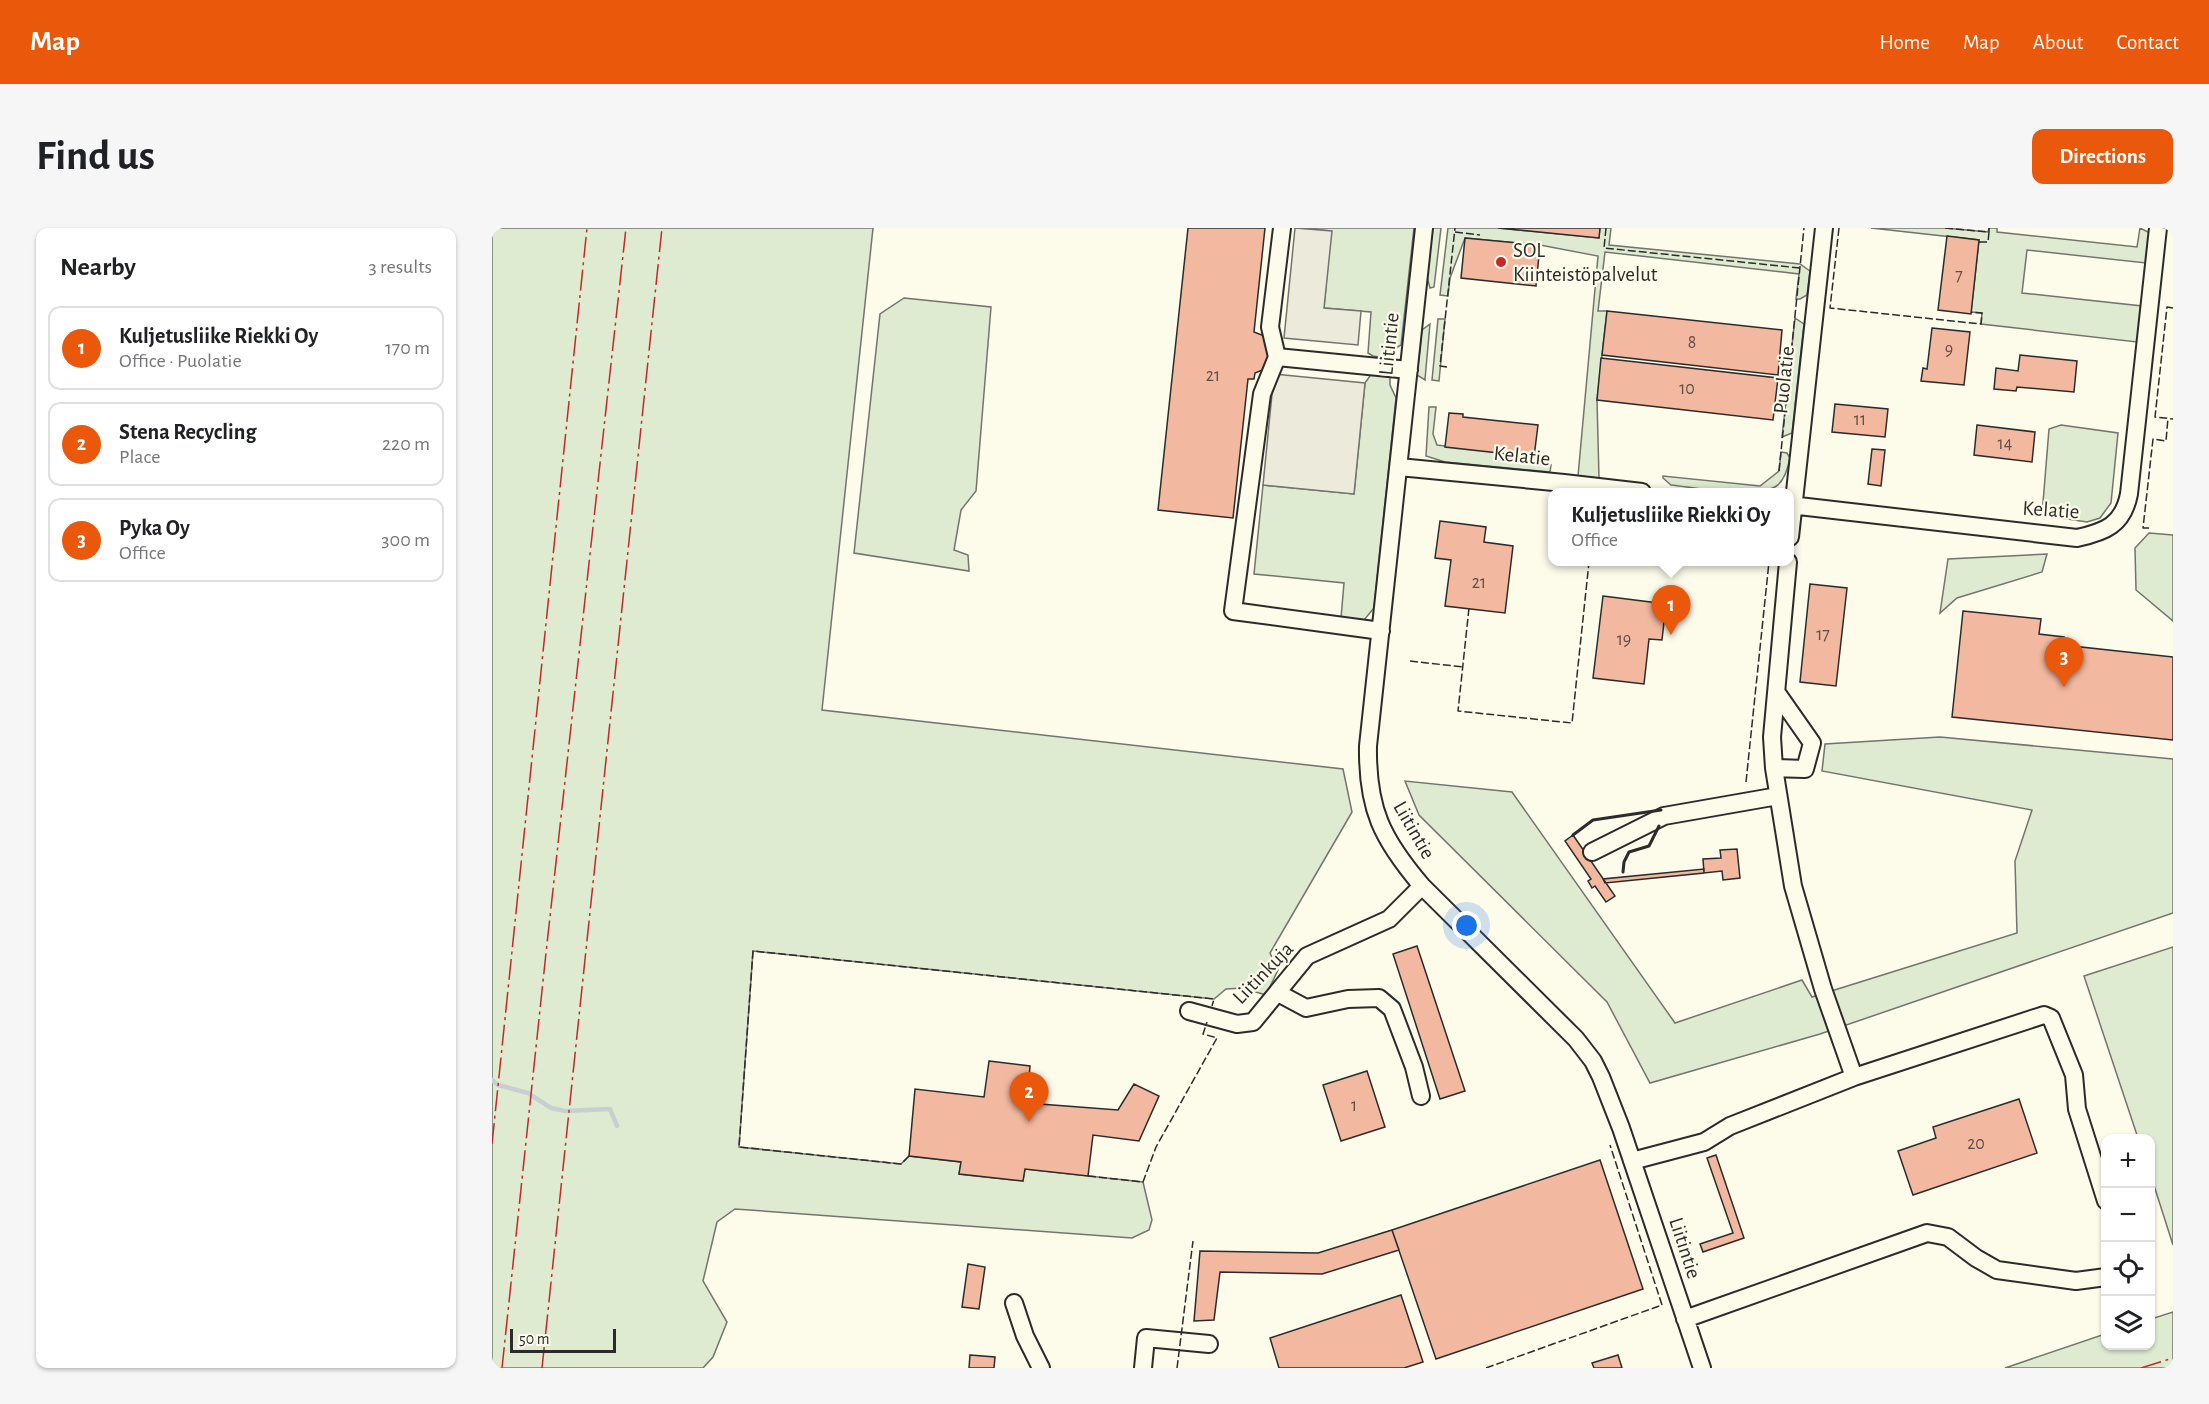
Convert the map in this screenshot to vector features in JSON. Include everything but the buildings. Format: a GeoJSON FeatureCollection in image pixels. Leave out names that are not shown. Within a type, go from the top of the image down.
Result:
{"type":"FeatureCollection","features":[{"type":"Feature","properties":{"kind":"street"},"geometry":{"type":"LineString","coordinates":[[1282,228],[1270,327],[1277,357],[1262,394],[1233,611],[1381,631]]}},
{"type":"Feature","properties":{"kind":"street","name":"Liitintie"},"geometry":{"type":"LineString","coordinates":[[1424,228],[1368,746],[1370,792],[1384,833],[1422,886],[1576,1039],[1593,1061],[1632,1161],[1702,1368]]}},
{"type":"Feature","properties":{"kind":"street","name":"Puolatie"},"geometry":{"type":"LineString","coordinates":[[1793,488],[1824,228]]}},
{"type":"Feature","properties":{"kind":"street","name":"Kelatie"},"geometry":{"type":"LineString","coordinates":[[1794,505],[2077,538],[2104,530],[2113,524],[2124,513],[2129,494],[2158,228]]}},
{"type":"Feature","properties":{"kind":"street"},"geometry":{"type":"LineString","coordinates":[[1277,357],[1409,370]]}},
{"type":"Feature","properties":{"kind":"street","name":"Kelatie"},"geometry":{"type":"LineString","coordinates":[[1399,467],[1609,488]]}},
{"type":"Feature","properties":{"kind":"street"},"geometry":{"type":"LineString","coordinates":[[1788,566],[1772,737],[1774,768],[1793,886],[1823,989],[1854,1077]]}},
{"type":"Feature","properties":{"kind":"street"},"geometry":{"type":"LineString","coordinates":[[1774,768],[1805,769],[1812,743],[1777,693]]}},
{"type":"Feature","properties":{"kind":"street"},"geometry":{"type":"LineString","coordinates":[[1592,852],[1664,816],[1778,796]]}},
{"type":"Feature","properties":{"kind":"street","name":"Liitinkuja"},"geometry":{"type":"LineString","coordinates":[[1189,1011],[1237,1024],[1254,1022],[1307,956],[1389,919],[1422,886]]}},
{"type":"Feature","properties":{"kind":"street"},"geometry":{"type":"LineString","coordinates":[[1278,993],[1306,1008],[1348,999],[1379,998],[1392,1010],[1414,1067],[1421,1096]]}},
{"type":"Feature","properties":{"kind":"street"},"geometry":{"type":"LineString","coordinates":[[1632,1161],[1704,1142],[1730,1126],[1854,1077],[2044,1015],[2051,1018],[2074,1075],[2077,1108],[2102,1188]]}},
{"type":"Feature","properties":{"kind":"street"},"geometry":{"type":"LineString","coordinates":[[1684,1319],[1927,1233],[1948,1237],[1997,1270],[2076,1281],[2101,1278]]}},
{"type":"Feature","properties":{"kind":"street"},"geometry":{"type":"LineString","coordinates":[[1014,1303],[1025,1336],[1041,1368]]}},
{"type":"Feature","properties":{"kind":"street"},"geometry":{"type":"LineString","coordinates":[[1143,1368],[1146,1338],[1209,1344]]}},
{"type":"Feature","properties":{"kind":"green space"},"geometry":{"type":"Polygon","coordinates":[[[492,228],[873,228],[822,710],[1343,769],[1352,812],[1270,953],[1278,970],[1266,995],[1243,988],[1226,989],[1214,999],[753,951],[739,1147],[901,1164],[909,1156],[961,1162],[959,1174],[1023,1181],[1025,1169],[1143,1182],[1152,1220],[1149,1230],[1132,1238],[735,1209],[717,1222],[703,1281],[727,1322],[713,1357],[703,1368],[492,1368],[492,228]]]}},
{"type":"Feature","properties":{"kind":"green space"},"geometry":{"type":"Polygon","coordinates":[[[1301,228],[1414,228],[1401,345],[1393,350],[1391,359],[1368,353],[1371,312],[1324,308],[1331,231],[1301,228]]]}},
{"type":"Feature","properties":{"kind":"green space"},"geometry":{"type":"Polygon","coordinates":[[[1432,228],[1441,228],[1434,287],[1430,288],[1427,277],[1432,228]]]}},
{"type":"Feature","properties":{"kind":"green space"},"geometry":{"type":"Polygon","coordinates":[[[1448,228],[1498,228],[1599,238],[1600,228],[1611,228],[1609,245],[1800,264],[1810,271],[1807,295],[1796,299],[1799,274],[1605,252],[1598,311],[1607,311],[1597,400],[1599,478],[1578,476],[1598,256],[1540,245],[1465,238],[1450,278],[1448,296],[1440,295],[1448,228]]]}},
{"type":"Feature","properties":{"kind":"green space"},"geometry":{"type":"Polygon","coordinates":[[[1871,228],[1945,228],[1988,232],[1989,228],[1997,228],[1997,232],[2137,247],[2140,228],[2150,233],[2146,263],[2027,250],[2022,293],[2142,306],[2137,342],[1981,324],[1982,313],[1971,312],[1979,240],[1871,228]]]}},
{"type":"Feature","properties":{"kind":"green space"},"geometry":{"type":"Polygon","coordinates":[[[904,298],[991,307],[976,491],[961,510],[954,550],[968,555],[969,571],[854,553],[880,314],[904,298]]]}},
{"type":"Feature","properties":{"kind":"green space"},"geometry":{"type":"Polygon","coordinates":[[[1795,318],[1804,324],[1792,433],[1782,437],[1795,318]]]}},
{"type":"Feature","properties":{"kind":"green space"},"geometry":{"type":"Polygon","coordinates":[[[1438,319],[1445,319],[1439,381],[1432,380],[1438,319]]]}},
{"type":"Feature","properties":{"kind":"green space"},"geometry":{"type":"Polygon","coordinates":[[[1430,324],[1425,380],[1417,375],[1422,330],[1430,324]]]}},
{"type":"Feature","properties":{"kind":"green space"},"geometry":{"type":"Polygon","coordinates":[[[1372,373],[1390,376],[1390,385],[1396,398],[1374,608],[1364,620],[1341,618],[1344,583],[1254,574],[1263,485],[1354,494],[1365,383],[1372,373]]]}},
{"type":"Feature","properties":{"kind":"green space"},"geometry":{"type":"Polygon","coordinates":[[[1429,407],[1436,407],[1433,434],[1437,445],[1537,457],[1536,463],[1551,465],[1550,472],[1445,462],[1426,456],[1429,407]]]}},
{"type":"Feature","properties":{"kind":"green space"},"geometry":{"type":"Polygon","coordinates":[[[2061,425],[2118,433],[2111,503],[2100,518],[2087,522],[2042,515],[2049,429],[2061,425]]]}},
{"type":"Feature","properties":{"kind":"green space"},"geometry":{"type":"Polygon","coordinates":[[[1781,452],[1787,453],[1790,458],[1785,474],[1781,482],[1772,488],[1694,488],[1671,485],[1663,478],[1663,476],[1760,486],[1779,471],[1781,452]]]}},
{"type":"Feature","properties":{"kind":"green space"},"geometry":{"type":"Polygon","coordinates":[[[2149,533],[2173,535],[2173,621],[2136,590],[2135,548],[2149,533]]]}},
{"type":"Feature","properties":{"kind":"green space"},"geometry":{"type":"Polygon","coordinates":[[[2047,554],[2042,572],[1957,598],[1940,613],[1948,559],[2047,554]]]}},
{"type":"Feature","properties":{"kind":"green space"},"geometry":{"type":"Polygon","coordinates":[[[1940,737],[2173,759],[2173,913],[1820,1034],[1650,1083],[1607,1002],[1419,815],[1405,781],[1512,792],[1675,1023],[1802,980],[1812,997],[2017,933],[2015,861],[2032,810],[1822,771],[1825,744],[1940,737]]]}},
{"type":"Feature","properties":{"kind":"green space"},"geometry":{"type":"Polygon","coordinates":[[[2173,947],[2173,1245],[2155,1189],[2155,1134],[2137,1134],[2084,976],[2173,947]]]}},
{"type":"Feature","properties":{"kind":"green space"},"geometry":{"type":"Polygon","coordinates":[[[2173,1312],[2173,1368],[2005,1368],[2101,1335],[2101,1350],[2155,1350],[2155,1318],[2173,1312]]]}},
{"type":"Feature","properties":{"kind":"shaded area"},"geometry":{"type":"Polygon","coordinates":[[[1295,228],[1332,231],[1324,308],[1361,311],[1358,345],[1284,338],[1295,228]]]}},
{"type":"Feature","properties":{"kind":"shaded area"},"geometry":{"type":"Polygon","coordinates":[[[1274,374],[1365,383],[1354,494],[1263,485],[1274,374]]]}},
{"type":"Feature","properties":{"kind":"waterway"},"geometry":{"type":"LineString","coordinates":[[492,1080],[498,1085],[528,1093],[551,1108],[565,1111],[610,1109],[617,1126]]}},
{"type":"Feature","properties":{"kind":"fence"},"geometry":{"type":"LineString","coordinates":[[1447,367],[1440,366],[1455,228]]}},
{"type":"Feature","properties":{"kind":"fence"},"geometry":{"type":"LineString","coordinates":[[1606,228],[1604,248],[1800,268]]}},
{"type":"Feature","properties":{"kind":"fence"},"geometry":{"type":"LineString","coordinates":[[1779,471],[1804,228]]}},
{"type":"Feature","properties":{"kind":"fence"},"geometry":{"type":"LineString","coordinates":[[1839,228],[1830,308],[1981,324],[1982,313],[1971,312]]}},
{"type":"Feature","properties":{"kind":"fence"},"geometry":{"type":"LineString","coordinates":[[1945,228],[1989,232],[1989,228]]}},
{"type":"Feature","properties":{"kind":"fence"},"geometry":{"type":"LineString","coordinates":[[1455,232],[1480,235]]}},
{"type":"Feature","properties":{"kind":"fence"},"geometry":{"type":"LineString","coordinates":[[1979,242],[1988,242],[1989,232]]}},
{"type":"Feature","properties":{"kind":"fence"},"geometry":{"type":"LineString","coordinates":[[2173,308],[2167,307],[2155,417],[2173,419]]}},
{"type":"Feature","properties":{"kind":"fence"},"geometry":{"type":"LineString","coordinates":[[2149,528],[2143,528],[2153,439],[2166,441],[2168,418]]}},
{"type":"Feature","properties":{"kind":"fence"},"geometry":{"type":"LineString","coordinates":[[1469,608],[1458,711],[1572,723],[1589,566]]}},
{"type":"Feature","properties":{"kind":"fence"},"geometry":{"type":"LineString","coordinates":[[1746,782],[1769,566]]}},
{"type":"Feature","properties":{"kind":"fence"},"geometry":{"type":"LineString","coordinates":[[1410,661],[1463,667]]}},
{"type":"Feature","properties":{"kind":"fence"},"geometry":{"type":"LineString","coordinates":[[909,1156],[901,1164],[739,1147],[753,951],[1214,999],[1212,1006]]}},
{"type":"Feature","properties":{"kind":"fence"},"geometry":{"type":"LineString","coordinates":[[1088,1176],[1143,1182],[1156,1147],[1217,1038],[1203,1034],[1207,1022]]}},
{"type":"Feature","properties":{"kind":"fence"},"geometry":{"type":"LineString","coordinates":[[1486,1368],[1662,1305],[1610,1145]]}},
{"type":"Feature","properties":{"kind":"fence"},"geometry":{"type":"LineString","coordinates":[[1177,1368],[1193,1241]]}},
{"type":"Feature","properties":{"kind":"wall"},"geometry":{"type":"LineString","coordinates":[[1573,835],[1593,820],[1661,810]]}},
{"type":"Feature","properties":{"kind":"wall"},"geometry":{"type":"LineString","coordinates":[[1623,872],[1624,862],[1629,852],[1649,846],[1659,826]]}},
{"type":"Feature","properties":{"kind":"power"},"geometry":{"type":"LineString","coordinates":[[492,1144],[587,228]]}},
{"type":"Feature","properties":{"kind":"power"},"geometry":{"type":"LineString","coordinates":[[502,1368],[626,228]]}},
{"type":"Feature","properties":{"kind":"power"},"geometry":{"type":"LineString","coordinates":[[542,1368],[662,228]]}},
{"type":"Feature","properties":{"kind":"power"},"geometry":{"type":"LineString","coordinates":[[2141,1368],[2173,1358]]}},
{"type":"Feature","properties":{"kind":"place","name":"SOL Kiinteistöpalvelut"},"geometry":{"type":"Point","coordinates":[1501,262]}},
{"type":"Feature","properties":{"kind":"place","name":"Kuljetusliike Riekki Oy"},"geometry":{"type":"Point","coordinates":[1671,635]}},
{"type":"Feature","properties":{"kind":"place","name":"Pyka Oy"},"geometry":{"type":"Point","coordinates":[2064,687]}},
{"type":"Feature","properties":{"kind":"place","name":"Stena Recycling"},"geometry":{"type":"Point","coordinates":[1029,1122]}}]}
